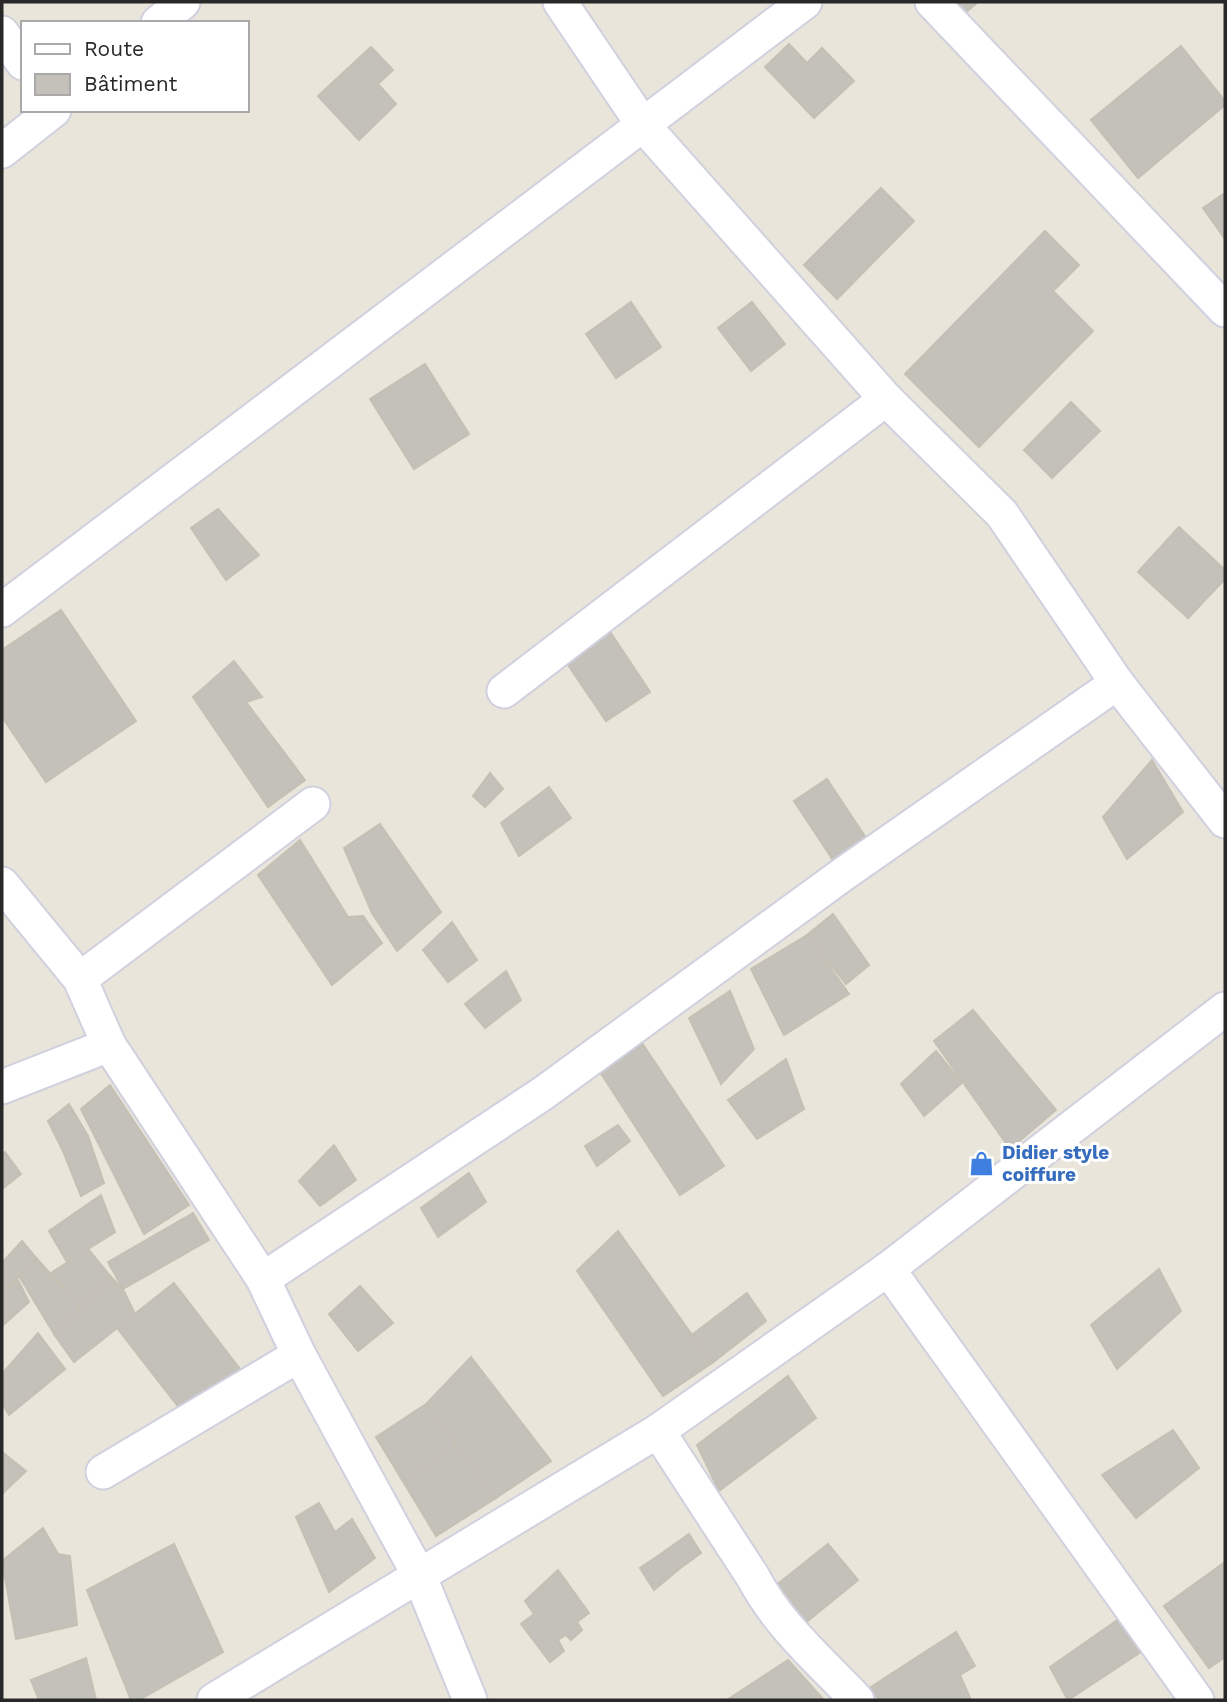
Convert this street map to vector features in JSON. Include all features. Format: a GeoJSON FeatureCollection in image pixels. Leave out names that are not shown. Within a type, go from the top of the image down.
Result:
{"type":"FeatureCollection","features":[{"type":"Feature","properties":{"kind":"street"},"geometry":{"type":"LineString","coordinates":[[160,21],[183,2]]}},
{"type":"Feature","properties":{"kind":"street"},"geometry":{"type":"LineString","coordinates":[[560,2],[643,125],[886,399],[1002,514],[1117,683],[1225,821]]}},
{"type":"Feature","properties":{"kind":"street"},"geometry":{"type":"LineString","coordinates":[[2,610],[805,2]]}},
{"type":"Feature","properties":{"kind":"street"},"geometry":{"type":"LineString","coordinates":[[932,2],[1225,310]]}},
{"type":"Feature","properties":{"kind":"street"},"geometry":{"type":"LineString","coordinates":[[2,33],[21,60]]}},
{"type":"Feature","properties":{"kind":"street"},"geometry":{"type":"LineString","coordinates":[[2,151],[51,112]]}},
{"type":"Feature","properties":{"kind":"street"},"geometry":{"type":"LineString","coordinates":[[504,691],[886,399]]}},
{"type":"Feature","properties":{"kind":"street"},"geometry":{"type":"LineString","coordinates":[[263,1279],[542,1094],[842,875],[1117,683]]}},
{"type":"Feature","properties":{"kind":"street"},"geometry":{"type":"LineString","coordinates":[[80,979],[149,930],[313,804]]}},
{"type":"Feature","properties":{"kind":"street"},"geometry":{"type":"LineString","coordinates":[[2,884],[80,979],[109,1045],[263,1279],[299,1355],[420,1577],[470,1700]]}},
{"type":"Feature","properties":{"kind":"street"},"geometry":{"type":"LineString","coordinates":[[214,1700],[658,1431],[888,1269],[1225,1009]]}},
{"type":"Feature","properties":{"kind":"street"},"geometry":{"type":"LineString","coordinates":[[2,1087],[109,1045]]}},
{"type":"Feature","properties":{"kind":"street"},"geometry":{"type":"LineString","coordinates":[[888,1269],[1197,1700]]}},
{"type":"Feature","properties":{"kind":"street"},"geometry":{"type":"LineString","coordinates":[[103,1472],[299,1355]]}},
{"type":"Feature","properties":{"kind":"street"},"geometry":{"type":"LineString","coordinates":[[658,1431],[764,1598],[794,1636],[857,1700]]}},
{"type":"Feature","properties":{"kind":"building"},"geometry":{"type":"Polygon","coordinates":[[[957,2],[978,2],[966,12],[957,2]]]}},
{"type":"Feature","properties":{"kind":"building"},"geometry":{"type":"Polygon","coordinates":[[[789,44],[807,63],[822,48],[854,81],[814,118],[765,67],[789,44]]]}},
{"type":"Feature","properties":{"kind":"building"},"geometry":{"type":"Polygon","coordinates":[[[1181,46],[1225,101],[1225,105],[1138,178],[1091,120],[1181,46]]]}},
{"type":"Feature","properties":{"kind":"building"},"geometry":{"type":"Polygon","coordinates":[[[371,47],[393,70],[378,84],[396,104],[359,140],[318,96],[371,47]]]}},
{"type":"Feature","properties":{"kind":"building"},"geometry":{"type":"Polygon","coordinates":[[[881,188],[914,221],[837,299],[804,265],[881,188]]]}},
{"type":"Feature","properties":{"kind":"building"},"geometry":{"type":"Polygon","coordinates":[[[1225,193],[1225,239],[1203,208],[1225,193]]]}},
{"type":"Feature","properties":{"kind":"building"},"geometry":{"type":"Polygon","coordinates":[[[1045,231],[1079,265],[1053,291],[1093,331],[979,447],[905,374],[1045,231]]]}},
{"type":"Feature","properties":{"kind":"building"},"geometry":{"type":"Polygon","coordinates":[[[631,302],[661,347],[616,378],[586,334],[631,302]]]}},
{"type":"Feature","properties":{"kind":"building"},"geometry":{"type":"Polygon","coordinates":[[[752,302],[785,344],[751,371],[718,328],[752,302]]]}},
{"type":"Feature","properties":{"kind":"building"},"geometry":{"type":"Polygon","coordinates":[[[425,364],[469,434],[414,469],[370,399],[425,364]]]}},
{"type":"Feature","properties":{"kind":"building"},"geometry":{"type":"Polygon","coordinates":[[[1071,402],[1100,431],[1052,478],[1024,450],[1071,402]]]}},
{"type":"Feature","properties":{"kind":"building"},"geometry":{"type":"Polygon","coordinates":[[[218,509],[259,555],[226,580],[191,528],[218,509]]]}},
{"type":"Feature","properties":{"kind":"building"},"geometry":{"type":"Polygon","coordinates":[[[1179,527],[1225,570],[1225,579],[1188,618],[1138,572],[1179,527]]]}},
{"type":"Feature","properties":{"kind":"building"},"geometry":{"type":"Polygon","coordinates":[[[61,610],[136,721],[46,782],[2,717],[2,650],[61,610]]]}},
{"type":"Feature","properties":{"kind":"building"},"geometry":{"type":"Polygon","coordinates":[[[607,627],[650,692],[606,721],[562,656],[607,627]]]}},
{"type":"Feature","properties":{"kind":"building"},"geometry":{"type":"Polygon","coordinates":[[[234,661],[262,697],[246,702],[305,780],[268,807],[193,697],[234,661]]]}},
{"type":"Feature","properties":{"kind":"building"},"geometry":{"type":"Polygon","coordinates":[[[1152,760],[1183,812],[1127,859],[1103,817],[1152,760]]]}},
{"type":"Feature","properties":{"kind":"building"},"geometry":{"type":"Polygon","coordinates":[[[490,773],[503,789],[485,807],[473,796],[490,773]]]}},
{"type":"Feature","properties":{"kind":"building"},"geometry":{"type":"Polygon","coordinates":[[[827,779],[866,838],[833,860],[794,801],[827,779]]]}},
{"type":"Feature","properties":{"kind":"building"},"geometry":{"type":"Polygon","coordinates":[[[549,787],[571,818],[519,856],[501,823],[549,787]]]}},
{"type":"Feature","properties":{"kind":"building"},"geometry":{"type":"Polygon","coordinates":[[[380,824],[441,912],[397,951],[372,913],[344,848],[380,824]]]}},
{"type":"Feature","properties":{"kind":"building"},"geometry":{"type":"Polygon","coordinates":[[[300,840],[348,917],[363,916],[382,943],[332,985],[258,875],[300,840]]]}},
{"type":"Feature","properties":{"kind":"building"},"geometry":{"type":"Polygon","coordinates":[[[833,914],[869,965],[846,984],[807,935],[833,914]]]}},
{"type":"Feature","properties":{"kind":"building"},"geometry":{"type":"Polygon","coordinates":[[[452,922],[477,960],[448,982],[423,950],[452,922]]]}},
{"type":"Feature","properties":{"kind":"building"},"geometry":{"type":"Polygon","coordinates":[[[807,935],[849,994],[784,1035],[751,969],[807,935]]]}},
{"type":"Feature","properties":{"kind":"building"},"geometry":{"type":"Polygon","coordinates":[[[506,971],[521,1000],[485,1028],[465,1004],[506,971]]]}},
{"type":"Feature","properties":{"kind":"building"},"geometry":{"type":"Polygon","coordinates":[[[730,991],[754,1049],[721,1084],[689,1018],[730,991]]]}},
{"type":"Feature","properties":{"kind":"building"},"geometry":{"type":"Polygon","coordinates":[[[973,1010],[1056,1110],[1010,1149],[934,1041],[973,1010]]]}},
{"type":"Feature","properties":{"kind":"building"},"geometry":{"type":"Polygon","coordinates":[[[640,1040],[724,1166],[680,1195],[600,1072],[640,1040]]]}},
{"type":"Feature","properties":{"kind":"building"},"geometry":{"type":"Polygon","coordinates":[[[936,1051],[962,1083],[924,1116],[901,1084],[936,1051]]]}},
{"type":"Feature","properties":{"kind":"building"},"geometry":{"type":"Polygon","coordinates":[[[786,1059],[804,1109],[757,1139],[728,1100],[786,1059]]]}},
{"type":"Feature","properties":{"kind":"building"},"geometry":{"type":"Polygon","coordinates":[[[110,1085],[189,1205],[144,1234],[81,1109],[110,1085]]]}},
{"type":"Feature","properties":{"kind":"building"},"geometry":{"type":"Polygon","coordinates":[[[69,1104],[88,1136],[63,1151],[48,1121],[69,1104]]]}},
{"type":"Feature","properties":{"kind":"building"},"geometry":{"type":"Polygon","coordinates":[[[618,1125],[630,1141],[597,1166],[585,1146],[618,1125]]]}},
{"type":"Feature","properties":{"kind":"building"},"geometry":{"type":"Polygon","coordinates":[[[88,1136],[104,1183],[81,1196],[63,1151],[88,1136]]]}},
{"type":"Feature","properties":{"kind":"building"},"geometry":{"type":"Polygon","coordinates":[[[334,1145],[356,1180],[320,1206],[299,1181],[334,1145]]]}},
{"type":"Feature","properties":{"kind":"building"},"geometry":{"type":"Polygon","coordinates":[[[5,1152],[21,1174],[2,1189],[2,1154],[5,1152]]]}},
{"type":"Feature","properties":{"kind":"building"},"geometry":{"type":"Polygon","coordinates":[[[469,1173],[486,1202],[438,1237],[421,1208],[469,1173]]]}},
{"type":"Feature","properties":{"kind":"building"},"geometry":{"type":"Polygon","coordinates":[[[101,1195],[115,1232],[67,1262],[49,1231],[101,1195]]]}},
{"type":"Feature","properties":{"kind":"building"},"geometry":{"type":"Polygon","coordinates":[[[193,1213],[209,1240],[123,1289],[108,1262],[193,1213]]]}},
{"type":"Feature","properties":{"kind":"building"},"geometry":{"type":"Polygon","coordinates":[[[618,1231],[712,1363],[663,1396],[577,1271],[618,1231]]]}},
{"type":"Feature","properties":{"kind":"building"},"geometry":{"type":"Polygon","coordinates":[[[22,1241],[37,1259],[2,1293],[2,1263],[22,1241]]]}},
{"type":"Feature","properties":{"kind":"building"},"geometry":{"type":"Polygon","coordinates":[[[88,1249],[111,1277],[81,1307],[51,1273],[88,1249]]]}},
{"type":"Feature","properties":{"kind":"building"},"geometry":{"type":"Polygon","coordinates":[[[37,1259],[81,1307],[54,1334],[19,1276],[37,1259]]]}},
{"type":"Feature","properties":{"kind":"building"},"geometry":{"type":"Polygon","coordinates":[[[1159,1269],[1181,1311],[1117,1369],[1091,1325],[1159,1269]]]}},
{"type":"Feature","properties":{"kind":"building"},"geometry":{"type":"Polygon","coordinates":[[[111,1277],[123,1289],[135,1314],[74,1362],[54,1334],[111,1277]]]}},
{"type":"Feature","properties":{"kind":"building"},"geometry":{"type":"Polygon","coordinates":[[[18,1280],[29,1302],[2,1326],[2,1293],[18,1280]]]}},
{"type":"Feature","properties":{"kind":"building"},"geometry":{"type":"Polygon","coordinates":[[[174,1283],[240,1369],[184,1414],[117,1328],[174,1283]]]}},
{"type":"Feature","properties":{"kind":"building"},"geometry":{"type":"Polygon","coordinates":[[[360,1286],[393,1323],[358,1351],[329,1314],[360,1286]]]}},
{"type":"Feature","properties":{"kind":"building"},"geometry":{"type":"Polygon","coordinates":[[[747,1293],[766,1321],[712,1363],[693,1334],[747,1293]]]}},
{"type":"Feature","properties":{"kind":"building"},"geometry":{"type":"Polygon","coordinates":[[[38,1333],[65,1369],[9,1415],[2,1403],[2,1374],[38,1333]]]}},
{"type":"Feature","properties":{"kind":"building"},"geometry":{"type":"Polygon","coordinates":[[[471,1357],[551,1461],[496,1498],[426,1404],[471,1357]]]}},
{"type":"Feature","properties":{"kind":"building"},"geometry":{"type":"Polygon","coordinates":[[[788,1376],[816,1418],[719,1491],[697,1445],[788,1376]]]}},
{"type":"Feature","properties":{"kind":"building"},"geometry":{"type":"Polygon","coordinates":[[[426,1404],[456,1445],[404,1483],[376,1437],[426,1404]]]}},
{"type":"Feature","properties":{"kind":"building"},"geometry":{"type":"Polygon","coordinates":[[[1173,1430],[1199,1468],[1136,1518],[1102,1475],[1173,1430]]]}},
{"type":"Feature","properties":{"kind":"building"},"geometry":{"type":"Polygon","coordinates":[[[456,1445],[496,1498],[436,1536],[404,1483],[456,1445]]]}},
{"type":"Feature","properties":{"kind":"building"},"geometry":{"type":"Polygon","coordinates":[[[2,1452],[26,1471],[2,1494],[2,1452]]]}},
{"type":"Feature","properties":{"kind":"building"},"geometry":{"type":"Polygon","coordinates":[[[319,1503],[335,1532],[352,1519],[375,1558],[329,1592],[296,1517],[319,1503]]]}},
{"type":"Feature","properties":{"kind":"building"},"geometry":{"type":"Polygon","coordinates":[[[43,1528],[58,1554],[70,1556],[77,1625],[16,1639],[2,1561],[43,1528]]]}},
{"type":"Feature","properties":{"kind":"building"},"geometry":{"type":"Polygon","coordinates":[[[689,1534],[701,1553],[679,1569],[665,1551],[689,1534]]]}},
{"type":"Feature","properties":{"kind":"building"},"geometry":{"type":"Polygon","coordinates":[[[174,1544],[223,1652],[139,1700],[131,1700],[87,1590],[174,1544]]]}},
{"type":"Feature","properties":{"kind":"building"},"geometry":{"type":"Polygon","coordinates":[[[828,1544],[858,1580],[794,1632],[764,1595],[828,1544]]]}},
{"type":"Feature","properties":{"kind":"building"},"geometry":{"type":"Polygon","coordinates":[[[665,1551],[679,1569],[654,1590],[640,1568],[665,1551]]]}},
{"type":"Feature","properties":{"kind":"building"},"geometry":{"type":"Polygon","coordinates":[[[1225,1562],[1225,1657],[1209,1668],[1164,1606],[1225,1562]]]}},
{"type":"Feature","properties":{"kind":"building"},"geometry":{"type":"Polygon","coordinates":[[[558,1570],[589,1613],[577,1622],[582,1630],[571,1640],[566,1635],[558,1640],[564,1651],[550,1662],[521,1624],[534,1614],[525,1601],[558,1570]]]}},
{"type":"Feature","properties":{"kind":"building"},"geometry":{"type":"Polygon","coordinates":[[[1119,1619],[1141,1652],[1068,1700],[1050,1667],[1119,1619]]]}},
{"type":"Feature","properties":{"kind":"building"},"geometry":{"type":"Polygon","coordinates":[[[956,1632],[975,1666],[960,1675],[971,1700],[880,1700],[868,1689],[956,1632]]]}},
{"type":"Feature","properties":{"kind":"building"},"geometry":{"type":"Polygon","coordinates":[[[86,1658],[96,1700],[39,1700],[31,1680],[86,1658]]]}},
{"type":"Feature","properties":{"kind":"building"},"geometry":{"type":"Polygon","coordinates":[[[788,1660],[824,1700],[727,1700],[788,1660]]]}},
{"type":"Feature","properties":{"kind":"place","name":"Didier style coiffure"},"geometry":{"type":"Point","coordinates":[982,1163]}}]}
